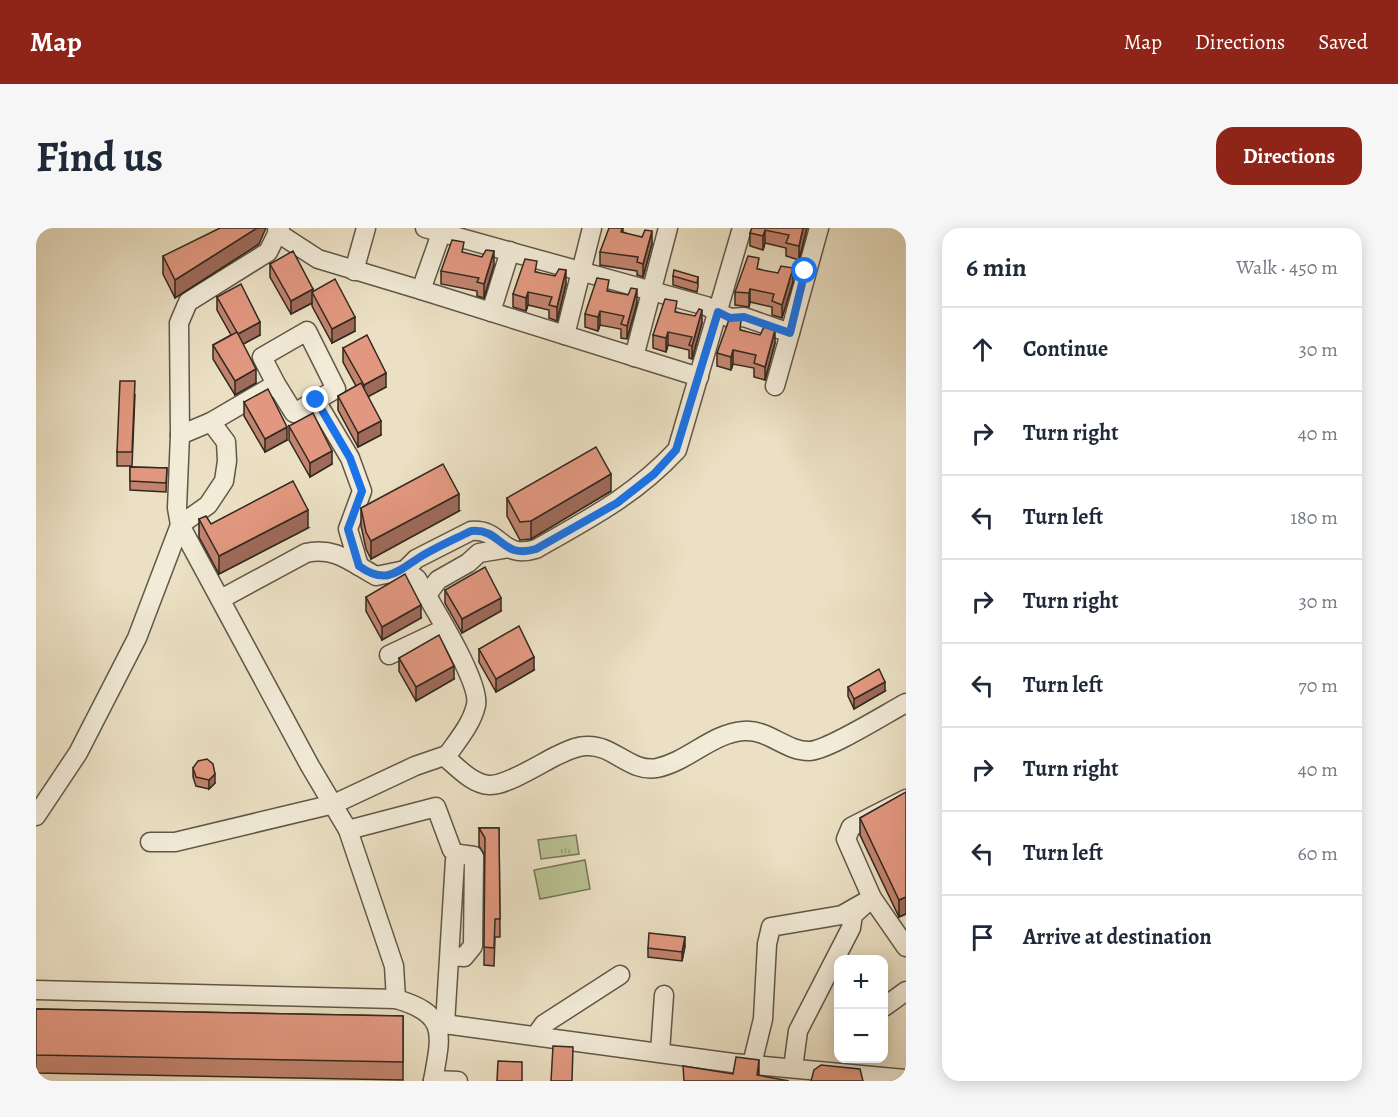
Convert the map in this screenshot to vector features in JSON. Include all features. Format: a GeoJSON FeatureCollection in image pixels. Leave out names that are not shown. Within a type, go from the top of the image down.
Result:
{"type":"FeatureCollection","features":[{"type":"Feature","properties":{"kind":"street"},"geometry":{"type":"LineString","coordinates":[[354,271],[366,228]]}},
{"type":"Feature","properties":{"kind":"street"},"geometry":{"type":"LineString","coordinates":[[565,335],[592,228]]}},
{"type":"Feature","properties":{"kind":"street"},"geometry":{"type":"LineString","coordinates":[[634,357],[668,228]]}},
{"type":"Feature","properties":{"kind":"street"},"geometry":{"type":"LineString","coordinates":[[221,599],[306,553],[319,549],[332,551],[376,576],[405,570],[416,560],[471,531],[481,530],[490,534],[513,552],[525,552],[536,549],[617,503],[654,474],[676,450],[742,228]]}},
{"type":"Feature","properties":{"kind":"street"},"geometry":{"type":"LineString","coordinates":[[775,386],[819,228]]}},
{"type":"Feature","properties":{"kind":"street"},"geometry":{"type":"LineString","coordinates":[[421,290],[437,229],[706,306],[730,318],[744,317],[790,333]]}},
{"type":"Feature","properties":{"kind":"street"},"geometry":{"type":"LineString","coordinates":[[396,999],[394,966],[348,830],[310,766],[180,525],[177,508],[180,435],[179,323],[188,302],[268,252],[278,230],[318,259],[699,377]]}},
{"type":"Feature","properties":{"kind":"street"},"geometry":{"type":"LineString","coordinates":[[491,312],[510,251]]}},
{"type":"Feature","properties":{"kind":"street"},"geometry":{"type":"LineString","coordinates":[[307,331],[336,389],[294,413],[276,384],[262,357],[307,331]]}},
{"type":"Feature","properties":{"kind":"street"},"geometry":{"type":"LineString","coordinates":[[180,435],[211,422],[276,384]]}},
{"type":"Feature","properties":{"kind":"street"},"geometry":{"type":"LineString","coordinates":[[316,400],[350,458],[362,491],[348,529],[359,566]]}},
{"type":"Feature","properties":{"kind":"street"},"geometry":{"type":"LineString","coordinates":[[36,816],[78,753],[137,638],[180,525],[208,505],[224,481],[227,461],[226,442],[211,422]]}},
{"type":"Feature","properties":{"kind":"street"},"geometry":{"type":"LineString","coordinates":[[426,596],[438,580],[468,563],[479,553],[508,548]]}},
{"type":"Feature","properties":{"kind":"street"},"geometry":{"type":"LineString","coordinates":[[150,842],[175,842],[334,804],[415,766],[446,757],[465,730],[477,703],[474,682],[417,579],[405,570]]}},
{"type":"Feature","properties":{"kind":"street"},"geometry":{"type":"LineString","coordinates":[[389,656],[444,628]]}},
{"type":"Feature","properties":{"kind":"street"},"geometry":{"type":"LineString","coordinates":[[446,757],[472,778],[489,785],[502,782],[573,748],[587,746],[605,749],[645,769],[660,767],[728,733],[747,730],[767,734],[792,747],[810,751],[825,746],[906,703]]}},
{"type":"Feature","properties":{"kind":"street"},"geometry":{"type":"LineString","coordinates":[[906,799],[851,827],[846,838],[872,898],[906,947]]}},
{"type":"Feature","properties":{"kind":"street"},"geometry":{"type":"LineString","coordinates":[[348,830],[436,807],[452,850]]}},
{"type":"Feature","properties":{"kind":"street"},"geometry":{"type":"LineString","coordinates":[[450,956],[464,957],[473,946],[474,856],[459,854],[455,860],[450,956],[439,1054],[433,1080],[458,1081]]}},
{"type":"Feature","properties":{"kind":"street"},"geometry":{"type":"LineString","coordinates":[[752,1064],[763,1019],[767,944],[771,927],[842,915],[872,898]]}},
{"type":"Feature","properties":{"kind":"street"},"geometry":{"type":"LineString","coordinates":[[793,1068],[798,1031],[851,928],[854,915],[872,898]]}},
{"type":"Feature","properties":{"kind":"street"},"geometry":{"type":"LineString","coordinates":[[536,1035],[544,1024],[620,975]]}},
{"type":"Feature","properties":{"kind":"street"},"geometry":{"type":"LineString","coordinates":[[36,990],[396,999],[414,1004],[441,1023],[752,1064],[793,1068],[845,1066],[906,1079]]}},
{"type":"Feature","properties":{"kind":"street"},"geometry":{"type":"LineString","coordinates":[[888,1004],[906,992]]}},
{"type":"Feature","properties":{"kind":"street"},"geometry":{"type":"LineString","coordinates":[[660,1052],[664,995]]}},
{"type":"Feature","properties":{"kind":"green space"},"geometry":{"type":"Polygon","coordinates":[[[576,835],[579,854],[541,859],[538,840],[576,835]]]}},
{"type":"Feature","properties":{"kind":"green space"},"geometry":{"type":"Polygon","coordinates":[[[585,860],[590,889],[540,899],[534,870],[585,860]]]}},
{"type":"Feature","properties":{"kind":"building"},"geometry":{"type":"Polygon","coordinates":[[[220,228],[257,228],[175,280],[163,256],[220,228]]]}},
{"type":"Feature","properties":{"kind":"building"},"geometry":{"type":"Polygon","coordinates":[[[609,228],[622,228],[621,232],[642,237],[645,230],[652,231],[643,264],[637,262],[638,257],[600,252],[609,228]]]}},
{"type":"Feature","properties":{"kind":"building"},"geometry":{"type":"Polygon","coordinates":[[[752,228],[803,228],[799,246],[786,243],[789,235],[765,230],[763,236],[750,233],[752,228]]]}},
{"type":"Feature","properties":{"kind":"building"},"geometry":{"type":"Polygon","coordinates":[[[452,240],[464,242],[462,252],[482,257],[486,250],[494,251],[484,284],[477,282],[479,278],[441,271],[452,240]]]}},
{"type":"Feature","properties":{"kind":"building"},"geometry":{"type":"Polygon","coordinates":[[[293,251],[313,289],[291,301],[270,264],[293,251]]]}},
{"type":"Feature","properties":{"kind":"building"},"geometry":{"type":"Polygon","coordinates":[[[748,256],[759,258],[757,269],[778,273],[781,266],[793,268],[782,305],[772,301],[774,294],[750,289],[749,293],[735,292],[748,256]]]}},
{"type":"Feature","properties":{"kind":"building"},"geometry":{"type":"Polygon","coordinates":[[[525,259],[537,261],[535,272],[555,276],[559,269],[566,270],[557,307],[549,305],[552,297],[528,292],[526,298],[513,294],[525,259]]]}},
{"type":"Feature","properties":{"kind":"building"},"geometry":{"type":"Polygon","coordinates":[[[674,270],[698,277],[697,283],[673,276],[674,270]]]}},
{"type":"Feature","properties":{"kind":"building"},"geometry":{"type":"Polygon","coordinates":[[[597,278],[609,280],[607,291],[628,295],[631,288],[637,289],[627,326],[621,324],[624,316],[600,311],[598,317],[585,314],[597,278]]]}},
{"type":"Feature","properties":{"kind":"building"},"geometry":{"type":"Polygon","coordinates":[[[335,279],[355,317],[332,329],[312,292],[335,279]]]}},
{"type":"Feature","properties":{"kind":"building"},"geometry":{"type":"Polygon","coordinates":[[[241,284],[260,322],[238,334],[217,297],[241,284]]]}},
{"type":"Feature","properties":{"kind":"building"},"geometry":{"type":"Polygon","coordinates":[[[665,299],[677,301],[675,312],[695,316],[699,309],[702,310],[692,346],[689,345],[692,337],[668,332],[666,338],[653,335],[665,299]]]}},
{"type":"Feature","properties":{"kind":"building"},"geometry":{"type":"Polygon","coordinates":[[[730,317],[741,320],[740,330],[760,335],[764,327],[775,330],[765,367],[754,363],[756,355],[733,350],[731,357],[717,353],[730,317]]]}},
{"type":"Feature","properties":{"kind":"building"},"geometry":{"type":"Polygon","coordinates":[[[237,332],[256,369],[235,381],[213,345],[237,332]]]}},
{"type":"Feature","properties":{"kind":"building"},"geometry":{"type":"Polygon","coordinates":[[[367,335],[386,373],[364,385],[343,348],[367,335]]]}},
{"type":"Feature","properties":{"kind":"building"},"geometry":{"type":"Polygon","coordinates":[[[120,381],[135,381],[132,452],[117,452],[120,381]]]}},
{"type":"Feature","properties":{"kind":"building"},"geometry":{"type":"Polygon","coordinates":[[[361,383],[381,421],[358,433],[338,396],[361,383]]]}},
{"type":"Feature","properties":{"kind":"building"},"geometry":{"type":"Polygon","coordinates":[[[268,389],[287,427],[265,439],[244,402],[268,389]]]}},
{"type":"Feature","properties":{"kind":"building"},"geometry":{"type":"Polygon","coordinates":[[[313,413],[332,451],[310,463],[289,426],[313,413]]]}},
{"type":"Feature","properties":{"kind":"building"},"geometry":{"type":"Polygon","coordinates":[[[596,447],[611,474],[531,521],[520,522],[507,498],[596,447]]]}},
{"type":"Feature","properties":{"kind":"building"},"geometry":{"type":"Polygon","coordinates":[[[443,464],[459,494],[371,541],[366,532],[361,508],[443,464]]]}},
{"type":"Feature","properties":{"kind":"building"},"geometry":{"type":"Polygon","coordinates":[[[130,467],[167,468],[166,483],[130,481],[130,467]]]}},
{"type":"Feature","properties":{"kind":"building"},"geometry":{"type":"Polygon","coordinates":[[[293,481],[308,510],[219,556],[199,519],[206,516],[211,524],[293,481]]]}},
{"type":"Feature","properties":{"kind":"building"},"geometry":{"type":"Polygon","coordinates":[[[485,567],[501,598],[462,619],[445,590],[485,567]]]}},
{"type":"Feature","properties":{"kind":"building"},"geometry":{"type":"Polygon","coordinates":[[[405,574],[421,605],[382,627],[366,597],[405,574]]]}},
{"type":"Feature","properties":{"kind":"building"},"geometry":{"type":"Polygon","coordinates":[[[519,626],[534,657],[496,679],[479,649],[519,626]]]}},
{"type":"Feature","properties":{"kind":"building"},"geometry":{"type":"Polygon","coordinates":[[[439,635],[454,666],[416,687],[399,658],[439,635]]]}},
{"type":"Feature","properties":{"kind":"building"},"geometry":{"type":"Polygon","coordinates":[[[879,669],[885,682],[854,699],[848,687],[879,669]]]}},
{"type":"Feature","properties":{"kind":"building"},"geometry":{"type":"Polygon","coordinates":[[[207,759],[213,764],[215,774],[209,780],[196,777],[193,768],[198,761],[207,759]]]}},
{"type":"Feature","properties":{"kind":"building"},"geometry":{"type":"Polygon","coordinates":[[[906,792],[906,897],[899,900],[860,818],[906,792]]]}},
{"type":"Feature","properties":{"kind":"building"},"geometry":{"type":"Polygon","coordinates":[[[479,828],[499,828],[500,919],[495,919],[494,948],[484,947],[485,838],[479,828]]]}},
{"type":"Feature","properties":{"kind":"building"},"geometry":{"type":"Polygon","coordinates":[[[649,933],[685,937],[682,952],[648,948],[649,933]]]}},
{"type":"Feature","properties":{"kind":"building"},"geometry":{"type":"Polygon","coordinates":[[[36,1009],[403,1016],[403,1062],[36,1055],[36,1009]]]}},
{"type":"Feature","properties":{"kind":"building"},"geometry":{"type":"Polygon","coordinates":[[[553,1046],[573,1047],[572,1081],[551,1081],[553,1046]]]}},
{"type":"Feature","properties":{"kind":"building"},"geometry":{"type":"Polygon","coordinates":[[[736,1057],[759,1060],[757,1075],[789,1081],[684,1081],[683,1066],[733,1074],[736,1057]]]}},
{"type":"Feature","properties":{"kind":"building"},"geometry":{"type":"Polygon","coordinates":[[[498,1061],[522,1062],[522,1081],[497,1081],[498,1061]]]}},
{"type":"Feature","properties":{"kind":"building"},"geometry":{"type":"Polygon","coordinates":[[[821,1065],[860,1069],[863,1081],[811,1081],[814,1070],[821,1065]]]}},
{"type":"Feature","properties":{"kind":"route"},"geometry":{"type":"LineString","coordinates":[[316,400],[350,458],[362,491],[348,529],[359,566],[376,576],[389,575],[405,570],[416,560],[471,531],[481,530],[490,534],[513,552],[525,552],[536,549],[617,503],[654,474],[676,450],[718,312],[730,318],[744,317],[790,333],[805,271]]}}]}
